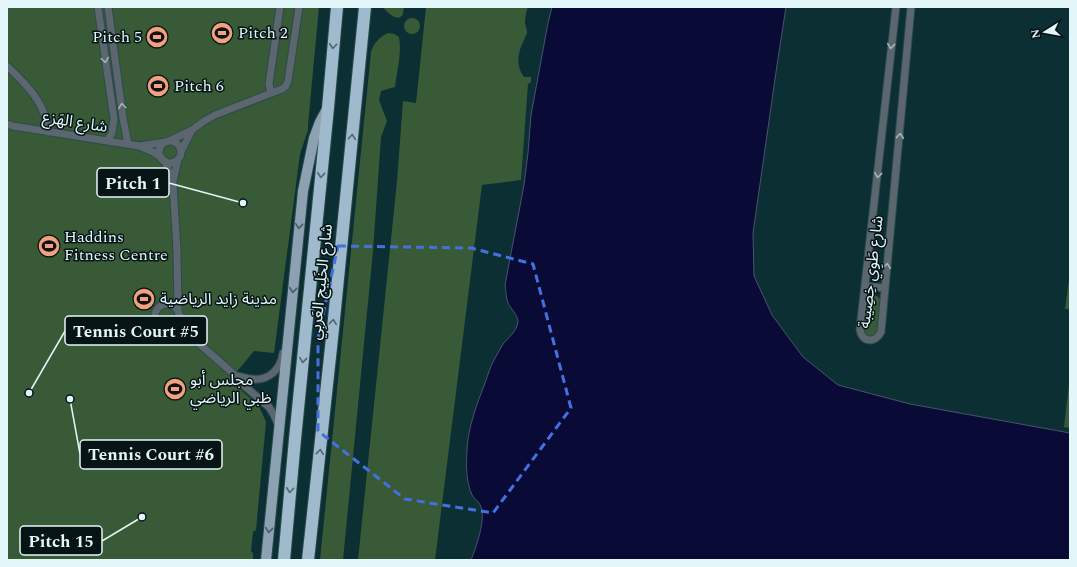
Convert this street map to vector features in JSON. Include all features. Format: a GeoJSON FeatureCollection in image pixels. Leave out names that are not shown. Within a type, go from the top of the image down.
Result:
{"type":"FeatureCollection","features":[{"type":"Feature","properties":{"kind":"highway","name":"شارع الخَلِيج العَربِي"},"geometry":{"type":"LineString","coordinates":[[284,560],[337,7]]}},
{"type":"Feature","properties":{"kind":"highway","name":"شارع الخَلِيج العَربِي"},"geometry":{"type":"LineString","coordinates":[[308,560],[365,7]]}},
{"type":"Feature","properties":{"kind":"main road"},"geometry":{"type":"LineString","coordinates":[[266,560],[304,183],[317,130],[328,108]]}},
{"type":"Feature","properties":{"kind":"street"},"geometry":{"type":"LineString","coordinates":[[98,7],[114,119],[113,128],[107,141]]}},
{"type":"Feature","properties":{"kind":"street"},"geometry":{"type":"LineString","coordinates":[[108,7],[128,144]]}},
{"type":"Feature","properties":{"kind":"street"},"geometry":{"type":"LineString","coordinates":[[271,93],[269,84],[280,7]]}},
{"type":"Feature","properties":{"kind":"street","name":"شارع الهَزع"},"geometry":{"type":"LineString","coordinates":[[139,146],[167,142],[192,130],[215,115],[284,88],[288,81],[299,7]]}},
{"type":"Feature","properties":{"kind":"street","name":"شارع طَوِي خِصِيبة"},"geometry":{"type":"LineString","coordinates":[[896,7],[860,329],[862,336],[868,340],[876,339],[881,332],[912,7]]}},
{"type":"Feature","properties":{"kind":"street"},"geometry":{"type":"LineString","coordinates":[[7,66],[23,81],[34,95],[45,117],[48,132]]}},
{"type":"Feature","properties":{"kind":"street"},"geometry":{"type":"LineString","coordinates":[[7,133],[8,125]]}},
{"type":"Feature","properties":{"kind":"street","name":"شارع الهَزع"},"geometry":{"type":"LineString","coordinates":[[8,125],[139,146],[153,152],[163,159]]}},
{"type":"Feature","properties":{"kind":"street"},"geometry":{"type":"LineString","coordinates":[[173,184],[180,155],[192,130]]}},
{"type":"Feature","properties":{"kind":"street"},"geometry":{"type":"LineString","coordinates":[[177,286],[172,298],[166,304],[160,306],[156,311],[156,320],[165,328],[171,327],[178,322],[178,250],[173,184],[160,153],[160,148],[167,142],[174,142],[178,145],[180,155]]}},
{"type":"Feature","properties":{"kind":"street"},"geometry":{"type":"LineString","coordinates":[[163,159],[172,162],[180,155]]}},
{"type":"Feature","properties":{"kind":"street"},"geometry":{"type":"LineString","coordinates":[[865,286],[885,288]]}},
{"type":"Feature","properties":{"kind":"street"},"geometry":{"type":"LineString","coordinates":[[166,304],[177,308],[196,341]]}},
{"type":"Feature","properties":{"kind":"street"},"geometry":{"type":"LineString","coordinates":[[236,376],[260,379],[275,371],[282,359],[285,336],[289,326]]}},
{"type":"Feature","properties":{"kind":"street"},"geometry":{"type":"LineString","coordinates":[[171,327],[196,341],[236,376],[240,382],[272,410],[279,428]]}},
{"type":"Feature","properties":{"kind":"highlighted area"},"geometry":{"type":"Polygon","coordinates":[[[338,246],[471,248],[533,264],[571,408],[493,513],[405,499],[318,431],[318,338],[338,246]]]}},
{"type":"Feature","properties":{"kind":"green space","name":"مدينة زايد الرياضية"},"geometry":{"type":"Polygon","coordinates":[[[7,7],[319,7],[308,130],[300,154],[274,353],[254,351],[230,380],[259,406],[266,422],[256,530],[253,532],[251,551],[253,553],[253,560],[7,560],[7,7]]]}},
{"type":"Feature","properties":{"kind":"green space"},"geometry":{"type":"Polygon","coordinates":[[[383,7],[404,7],[403,14],[398,18],[392,16],[383,7]]]}},
{"type":"Feature","properties":{"kind":"green space"},"geometry":{"type":"Polygon","coordinates":[[[426,7],[528,7],[525,22],[527,33],[520,50],[518,60],[524,77],[531,77],[531,82],[528,84],[521,180],[482,185],[435,560],[358,560],[397,181],[403,101],[416,103],[426,7]]]}},
{"type":"Feature","properties":{"kind":"green space"},"geometry":{"type":"Polygon","coordinates":[[[409,18],[415,18],[420,23],[418,32],[415,34],[409,34],[404,29],[404,23],[409,18]]]}},
{"type":"Feature","properties":{"kind":"green space"},"geometry":{"type":"Polygon","coordinates":[[[388,33],[399,37],[400,56],[395,87],[381,91],[379,100],[387,121],[381,137],[373,251],[343,560],[320,560],[371,52],[377,41],[388,33]]]}},
{"type":"Feature","properties":{"kind":"green space"},"geometry":{"type":"Polygon","coordinates":[[[1070,272],[1070,309],[1065,309],[1070,272]]]}},
{"type":"Feature","properties":{"kind":"green space"},"geometry":{"type":"Polygon","coordinates":[[[872,295],[877,296],[881,300],[878,333],[871,337],[865,335],[862,328],[867,298],[872,295]]]}},
{"type":"Feature","properties":{"kind":"green space"},"geometry":{"type":"Polygon","coordinates":[[[1070,375],[1070,428],[1064,427],[1070,375]]]}},
{"type":"Feature","properties":{"kind":"shaded area"},"geometry":{"type":"Polygon","coordinates":[[[552,7],[786,7],[753,233],[754,276],[772,315],[803,357],[838,385],[910,404],[1070,433],[1070,560],[471,560],[480,534],[482,512],[480,504],[472,495],[468,479],[467,456],[469,433],[473,416],[491,365],[503,344],[514,331],[518,322],[516,314],[508,303],[505,285],[524,185],[531,115],[552,7]]]}},
{"type":"Feature","properties":{"kind":"place","name":"Pitch 2"},"geometry":{"type":"Point","coordinates":[222,33]}},
{"type":"Feature","properties":{"kind":"place","name":"Pitch 5"},"geometry":{"type":"Point","coordinates":[157,37]}},
{"type":"Feature","properties":{"kind":"place","name":"Pitch 6"},"geometry":{"type":"Point","coordinates":[158,86]}},
{"type":"Feature","properties":{"kind":"place","name":"Pitch 1"},"geometry":{"type":"Point","coordinates":[243,203]}},
{"type":"Feature","properties":{"kind":"place","name":"Haddins Fitness Centre"},"geometry":{"type":"Point","coordinates":[49,246]}},
{"type":"Feature","properties":{"kind":"place","name":"مدينة زايد الرياضية"},"geometry":{"type":"Point","coordinates":[144,299]}},
{"type":"Feature","properties":{"kind":"place","name":"مجلس أبو ظبي الرياضي"},"geometry":{"type":"Point","coordinates":[175,389]}},
{"type":"Feature","properties":{"kind":"place","name":"Tennis Court #5"},"geometry":{"type":"Point","coordinates":[29,393]}},
{"type":"Feature","properties":{"kind":"place","name":"Tennis Court #6"},"geometry":{"type":"Point","coordinates":[70,399]}},
{"type":"Feature","properties":{"kind":"place","name":"Pitch 15"},"geometry":{"type":"Point","coordinates":[142,517]}}]}
